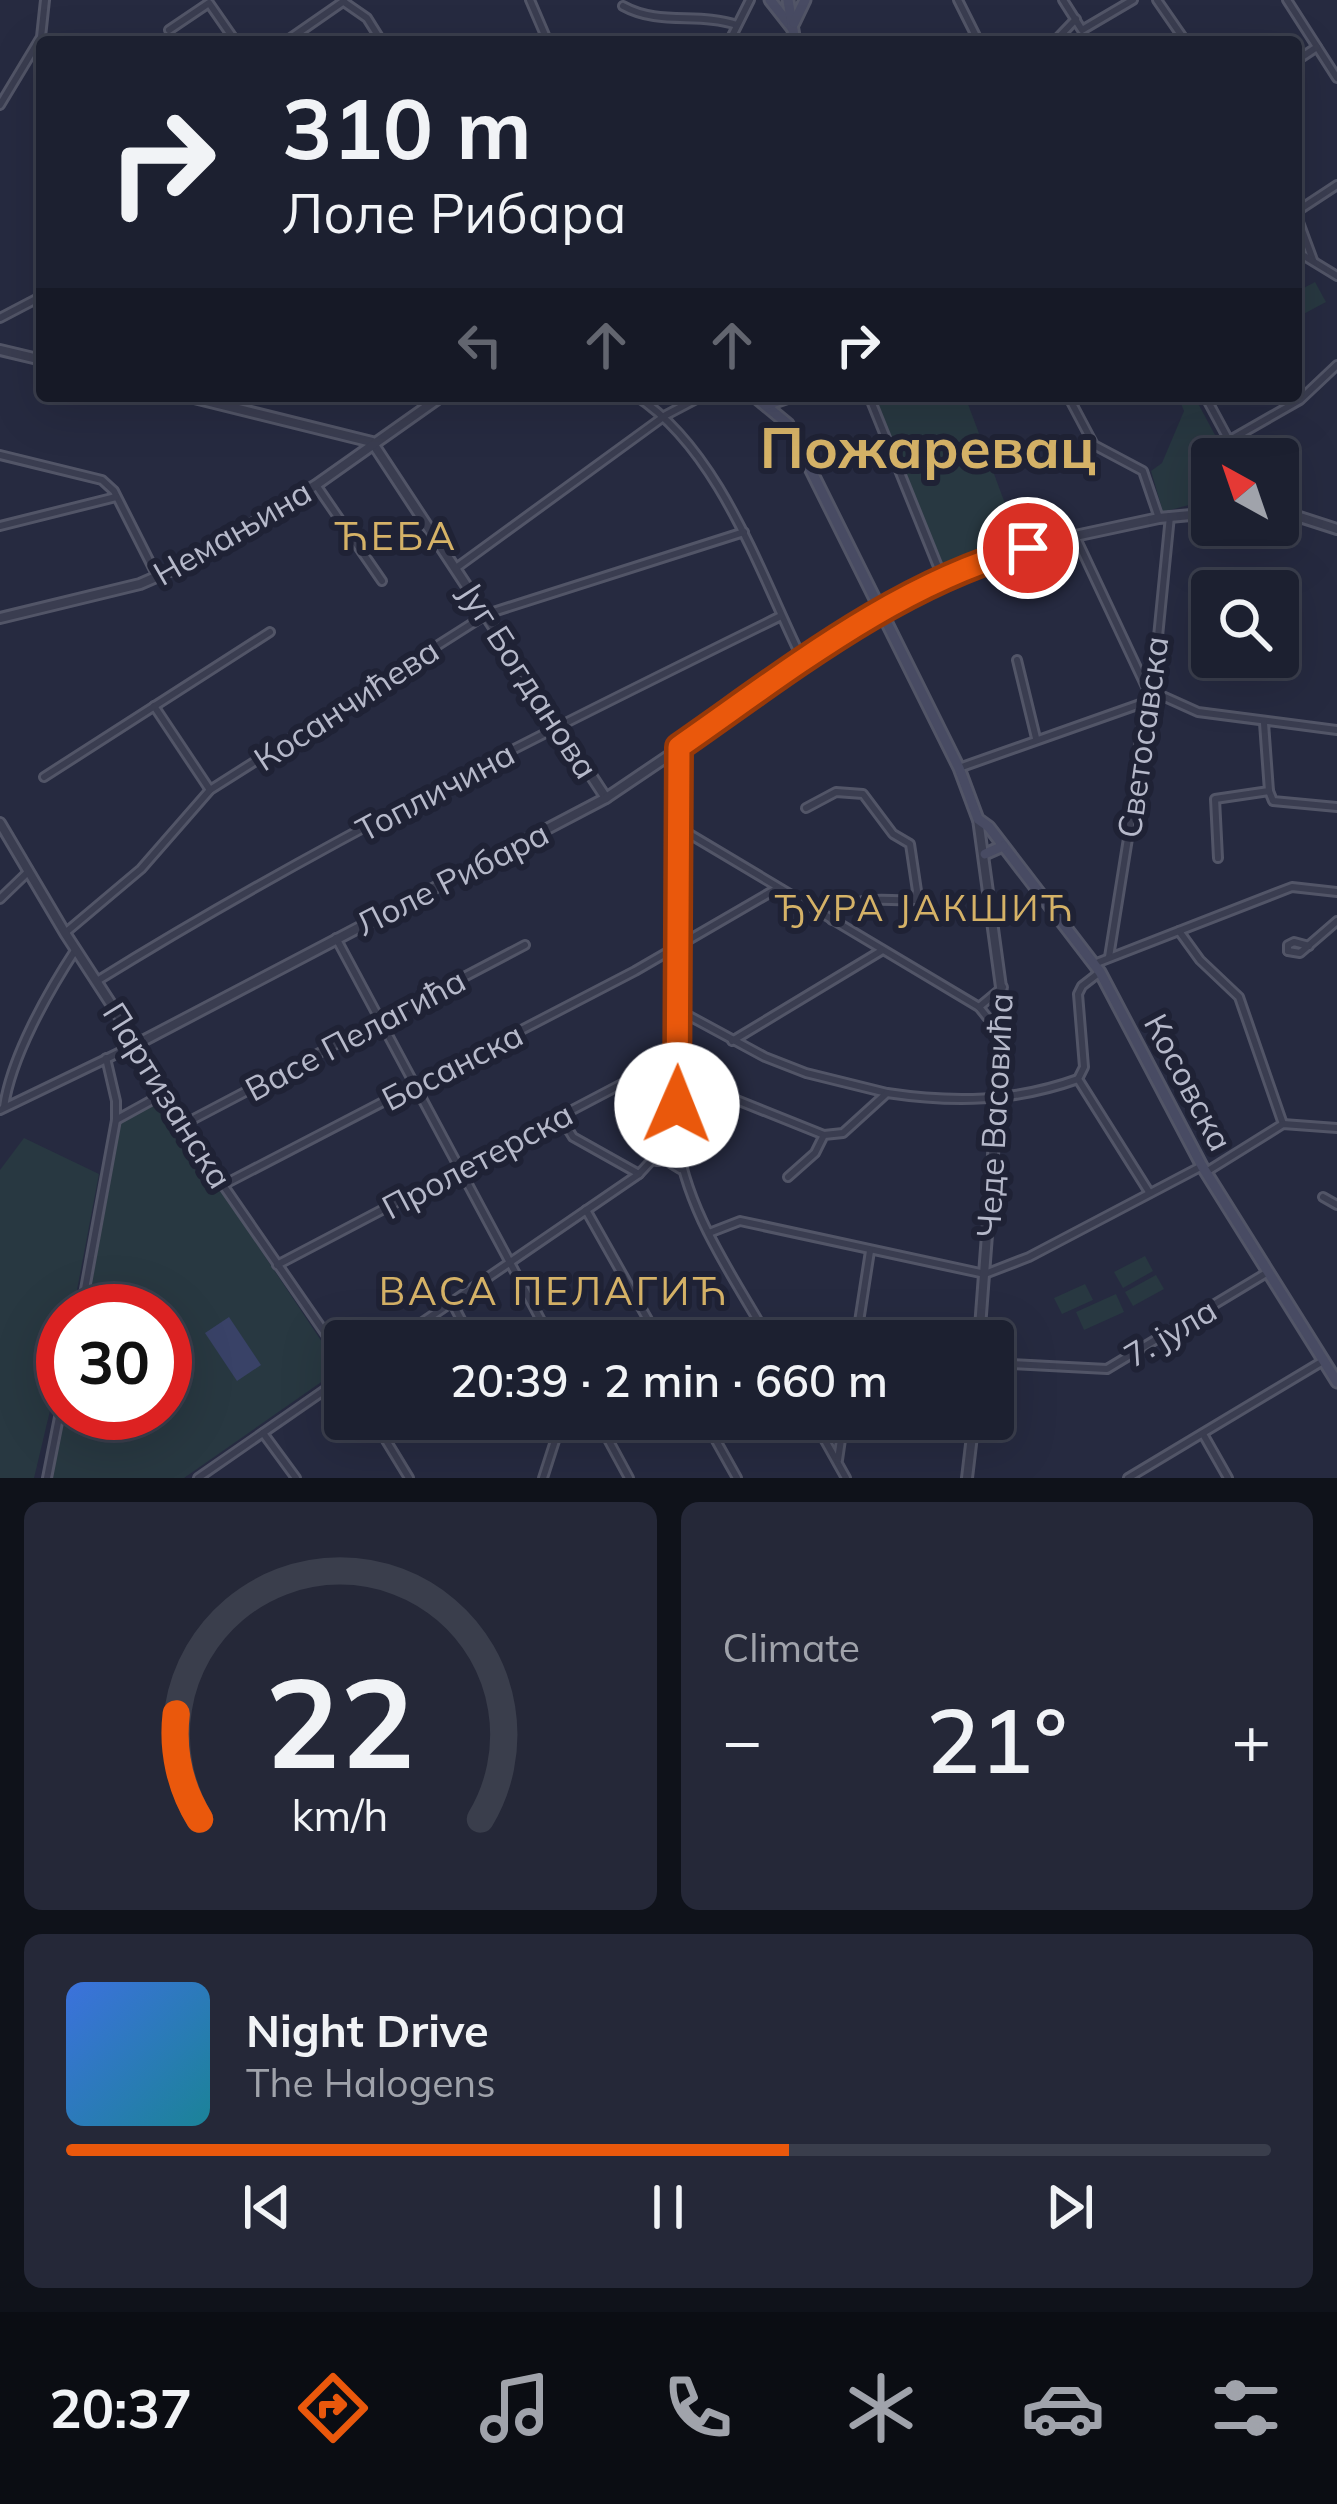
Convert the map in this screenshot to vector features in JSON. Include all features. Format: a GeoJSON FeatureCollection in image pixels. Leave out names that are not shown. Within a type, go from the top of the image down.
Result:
{"type":"FeatureCollection","features":[{"type":"Feature","properties":{"kind":"main road"},"geometry":{"type":"LineString","coordinates":[[773,0],[792,28]]}},
{"type":"Feature","properties":{"kind":"main road"},"geometry":{"type":"LineString","coordinates":[[788,0],[793,36]]}},
{"type":"Feature","properties":{"kind":"main road"},"geometry":{"type":"LineString","coordinates":[[792,28],[805,0]]}},
{"type":"Feature","properties":{"kind":"main road"},"geometry":{"type":"LineString","coordinates":[[762,402],[788,424],[959,768],[978,819]]}},
{"type":"Feature","properties":{"kind":"main road"},"geometry":{"type":"LineString","coordinates":[[766,405],[775,402]]}},
{"type":"Feature","properties":{"kind":"main road"},"geometry":{"type":"LineString","coordinates":[[788,424],[790,402]]}},
{"type":"Feature","properties":{"kind":"main road","name":"Косовска"},"geometry":{"type":"LineString","coordinates":[[978,819],[985,821],[1097,968],[1204,1169],[1337,1382]]}},
{"type":"Feature","properties":{"kind":"main road"},"geometry":{"type":"LineString","coordinates":[[985,854],[1003,846]]}},
{"type":"Feature","properties":{"kind":"street"},"geometry":{"type":"LineString","coordinates":[[42,36],[45,0]]}},
{"type":"Feature","properties":{"kind":"street"},"geometry":{"type":"LineString","coordinates":[[530,0],[545,36]]}},
{"type":"Feature","properties":{"kind":"street"},"geometry":{"type":"LineString","coordinates":[[732,36],[750,0]]}},
{"type":"Feature","properties":{"kind":"street"},"geometry":{"type":"LineString","coordinates":[[958,0],[975,36]]}},
{"type":"Feature","properties":{"kind":"street"},"geometry":{"type":"LineString","coordinates":[[1063,0],[1082,29],[1133,0]]}},
{"type":"Feature","properties":{"kind":"street"},"geometry":{"type":"LineString","coordinates":[[1157,0],[1182,36]]}},
{"type":"Feature","properties":{"kind":"street"},"geometry":{"type":"LineString","coordinates":[[1287,0],[1337,78]]}},
{"type":"Feature","properties":{"kind":"street"},"geometry":{"type":"LineString","coordinates":[[293,36],[343,1],[368,18],[378,36]]}},
{"type":"Feature","properties":{"kind":"street"},"geometry":{"type":"LineString","coordinates":[[169,31],[209,3],[232,36]]}},
{"type":"Feature","properties":{"kind":"street"},"geometry":{"type":"LineString","coordinates":[[623,6],[641,16],[712,17],[737,25]]}},
{"type":"Feature","properties":{"kind":"street"},"geometry":{"type":"LineString","coordinates":[[1060,36],[1076,19]]}},
{"type":"Feature","properties":{"kind":"street"},"geometry":{"type":"LineString","coordinates":[[1302,57],[1317,47]]}},
{"type":"Feature","properties":{"kind":"street"},"geometry":{"type":"LineString","coordinates":[[0,105],[36,49]]}},
{"type":"Feature","properties":{"kind":"street"},"geometry":{"type":"LineString","coordinates":[[1302,209],[1337,185]]}},
{"type":"Feature","properties":{"kind":"street"},"geometry":{"type":"LineString","coordinates":[[1302,230],[1313,260]]}},
{"type":"Feature","properties":{"kind":"street"},"geometry":{"type":"LineString","coordinates":[[1302,254],[1337,276]]}},
{"type":"Feature","properties":{"kind":"street"},"geometry":{"type":"LineString","coordinates":[[0,319],[36,299]]}},
{"type":"Feature","properties":{"kind":"street"},"geometry":{"type":"LineString","coordinates":[[0,350],[36,359]]}},
{"type":"Feature","properties":{"kind":"street"},"geometry":{"type":"LineString","coordinates":[[1302,398],[1337,365]]}},
{"type":"Feature","properties":{"kind":"street"},"geometry":{"type":"LineString","coordinates":[[210,402],[373,443]]}},
{"type":"Feature","properties":{"kind":"street","name":"Немањина"},"geometry":{"type":"LineString","coordinates":[[0,618],[158,578],[316,485],[431,402]]}},
{"type":"Feature","properties":{"kind":"street"},"geometry":{"type":"LineString","coordinates":[[645,402],[665,415],[744,532],[804,663]]}},
{"type":"Feature","properties":{"kind":"street"},"geometry":{"type":"LineString","coordinates":[[457,568],[665,415],[690,402]]}},
{"type":"Feature","properties":{"kind":"street"},"geometry":{"type":"LineString","coordinates":[[870,402],[943,579]]}},
{"type":"Feature","properties":{"kind":"street"},"geometry":{"type":"LineString","coordinates":[[1071,402],[1101,452],[1143,471],[1159,518]]}},
{"type":"Feature","properties":{"kind":"street"},"geometry":{"type":"LineString","coordinates":[[1208,402],[1229,438]]}},
{"type":"Feature","properties":{"kind":"street"},"geometry":{"type":"LineString","coordinates":[[1234,438],[1296,402]]}},
{"type":"Feature","properties":{"kind":"street","name":"Југ Богданова"},"geometry":{"type":"LineString","coordinates":[[373,443],[606,798]]}},
{"type":"Feature","properties":{"kind":"street"},"geometry":{"type":"LineString","coordinates":[[0,455],[96,476],[116,497],[158,578]]}},
{"type":"Feature","properties":{"kind":"street"},"geometry":{"type":"LineString","coordinates":[[316,485],[382,581]]}},
{"type":"Feature","properties":{"kind":"street"},"geometry":{"type":"LineString","coordinates":[[0,526],[116,497]]}},
{"type":"Feature","properties":{"kind":"street","name":"Лоле Рибара"},"geometry":{"type":"LineString","coordinates":[[2,1108],[137,1044],[606,798],[880,613],[943,579],[1007,554],[1075,536],[1191,513]]}},
{"type":"Feature","properties":{"kind":"street","name":"Светосавска"},"geometry":{"type":"LineString","coordinates":[[1109,957],[1144,703],[1154,676],[1170,516]]}},
{"type":"Feature","properties":{"kind":"street"},"geometry":{"type":"LineString","coordinates":[[1299,517],[1337,529]]}},
{"type":"Feature","properties":{"kind":"street","name":"Косанчићева"},"geometry":{"type":"LineString","coordinates":[[65,933],[141,869],[211,790],[487,614],[744,532]]}},
{"type":"Feature","properties":{"kind":"street"},"geometry":{"type":"LineString","coordinates":[[1075,536],[1147,689],[1198,712],[1337,730]]}},
{"type":"Feature","properties":{"kind":"street","name":"Топличина"},"geometry":{"type":"LineString","coordinates":[[97,980],[222,904],[559,726],[781,616]]}},
{"type":"Feature","properties":{"kind":"street"},"geometry":{"type":"LineString","coordinates":[[44,777],[270,632]]}},
{"type":"Feature","properties":{"kind":"street"},"geometry":{"type":"LineString","coordinates":[[1017,660],[1036,738]]}},
{"type":"Feature","properties":{"kind":"street"},"geometry":{"type":"LineString","coordinates":[[959,768],[1144,703]]}},
{"type":"Feature","properties":{"kind":"street"},"geometry":{"type":"LineString","coordinates":[[154,706],[211,790]]}},
{"type":"Feature","properties":{"kind":"street"},"geometry":{"type":"LineString","coordinates":[[1264,722],[1273,801],[1337,807]]}},
{"type":"Feature","properties":{"kind":"street"},"geometry":{"type":"LineString","coordinates":[[679,747],[676,1133],[680,1169],[688,1193],[758,1320]]}},
{"type":"Feature","properties":{"kind":"street"},"geometry":{"type":"LineString","coordinates":[[1218,858],[1215,799],[1269,790]]}},
{"type":"Feature","properties":{"kind":"street"},"geometry":{"type":"LineString","coordinates":[[806,808],[836,792],[862,794],[893,834],[910,844],[915,900],[871,897],[832,920]]}},
{"type":"Feature","properties":{"kind":"street","name":"Чеде Васовића"},"geometry":{"type":"LineString","coordinates":[[978,819],[1003,987],[981,1320]]}},
{"type":"Feature","properties":{"kind":"street","name":"Партизанска"},"geometry":{"type":"LineString","coordinates":[[0,823],[223,1185],[324,1332]]}},
{"type":"Feature","properties":{"kind":"street"},"geometry":{"type":"LineString","coordinates":[[681,829],[979,1007],[1003,1037]]}},
{"type":"Feature","properties":{"kind":"street"},"geometry":{"type":"LineString","coordinates":[[0,899],[29,871]]}},
{"type":"Feature","properties":{"kind":"street"},"geometry":{"type":"LineString","coordinates":[[679,1011],[732,1041],[806,1072],[887,1093],[962,1102],[1026,1095],[1078,1079],[1084,1067],[1078,994],[1109,957],[1292,887],[1337,892]]}},
{"type":"Feature","properties":{"kind":"street","name":"Босанска"},"geometry":{"type":"LineString","coordinates":[[223,1185],[680,947],[778,888]]}},
{"type":"Feature","properties":{"kind":"street"},"geometry":{"type":"LineString","coordinates":[[1310,946],[1337,921]]}},
{"type":"Feature","properties":{"kind":"street"},"geometry":{"type":"LineString","coordinates":[[1179,931],[1200,960],[1239,997],[1283,1124]]}},
{"type":"Feature","properties":{"kind":"street"},"geometry":{"type":"LineString","coordinates":[[336,938],[540,1320]]}},
{"type":"Feature","properties":{"kind":"street","name":"Васе Пелагића"},"geometry":{"type":"LineString","coordinates":[[185,1123],[525,945]]}},
{"type":"Feature","properties":{"kind":"street"},"geometry":{"type":"LineString","coordinates":[[2,1108],[3,1095],[53,983],[76,949]]}},
{"type":"Feature","properties":{"kind":"street"},"geometry":{"type":"LineString","coordinates":[[732,1041],[881,951]]}},
{"type":"Feature","properties":{"kind":"street"},"geometry":{"type":"LineString","coordinates":[[979,1007],[1003,987]]}},
{"type":"Feature","properties":{"kind":"street","name":"Пролетерска"},"geometry":{"type":"LineString","coordinates":[[277,1265],[677,1055]]}},
{"type":"Feature","properties":{"kind":"street"},"geometry":{"type":"LineString","coordinates":[[86,1284],[116,1120],[106,1058]]}},
{"type":"Feature","properties":{"kind":"street"},"geometry":{"type":"LineString","coordinates":[[677,1076],[824,1135],[843,1132],[887,1093]]}},
{"type":"Feature","properties":{"kind":"street"},"geometry":{"type":"LineString","coordinates":[[1078,1079],[1149,1192]]}},
{"type":"Feature","properties":{"kind":"street"},"geometry":{"type":"LineString","coordinates":[[116,1120],[167,1092]]}},
{"type":"Feature","properties":{"kind":"street"},"geometry":{"type":"LineString","coordinates":[[560,1116],[573,1137],[638,1174]]}},
{"type":"Feature","properties":{"kind":"street"},"geometry":{"type":"LineString","coordinates":[[710,1233],[740,1221],[985,1274],[1204,1169],[1283,1124],[1337,1128]]}},
{"type":"Feature","properties":{"kind":"street"},"geometry":{"type":"LineString","coordinates":[[426,1320],[638,1174],[655,1161],[676,1133]]}},
{"type":"Feature","properties":{"kind":"street"},"geometry":{"type":"LineString","coordinates":[[788,1177],[814,1153],[824,1135]]}},
{"type":"Feature","properties":{"kind":"street"},"geometry":{"type":"LineString","coordinates":[[655,1161],[680,1169]]}},
{"type":"Feature","properties":{"kind":"street"},"geometry":{"type":"LineString","coordinates":[[1323,1197],[1337,1205]]}},
{"type":"Feature","properties":{"kind":"street"},"geometry":{"type":"LineString","coordinates":[[586,1210],[648,1320]]}},
{"type":"Feature","properties":{"kind":"street"},"geometry":{"type":"LineString","coordinates":[[859,1320],[870,1251]]}},
{"type":"Feature","properties":{"kind":"street","name":"7. јула"},"geometry":{"type":"LineString","coordinates":[[1014,1364],[1107,1369],[1268,1272]]}},
{"type":"Feature","properties":{"kind":"street"},"geometry":{"type":"LineString","coordinates":[[452,1302],[461,1320]]}},
{"type":"Feature","properties":{"kind":"street"},"geometry":{"type":"LineString","coordinates":[[1128,1478],[1323,1361]]}},
{"type":"Feature","properties":{"kind":"street"},"geometry":{"type":"LineString","coordinates":[[198,1478],[324,1391]]}},
{"type":"Feature","properties":{"kind":"street"},"geometry":{"type":"LineString","coordinates":[[263,1433],[296,1478]]}},
{"type":"Feature","properties":{"kind":"street"},"geometry":{"type":"LineString","coordinates":[[1203,1433],[1228,1478]]}},
{"type":"Feature","properties":{"kind":"street"},"geometry":{"type":"LineString","coordinates":[[47,1478],[55,1440]]}},
{"type":"Feature","properties":{"kind":"street"},"geometry":{"type":"LineString","coordinates":[[386,1440],[409,1478]]}},
{"type":"Feature","properties":{"kind":"street"},"geometry":{"type":"LineString","coordinates":[[543,1478],[555,1440]]}},
{"type":"Feature","properties":{"kind":"street"},"geometry":{"type":"LineString","coordinates":[[608,1440],[629,1478]]}},
{"type":"Feature","properties":{"kind":"street"},"geometry":{"type":"LineString","coordinates":[[715,1440],[736,1478]]}},
{"type":"Feature","properties":{"kind":"street"},"geometry":{"type":"LineString","coordinates":[[825,1440],[846,1478]]}},
{"type":"Feature","properties":{"kind":"street"},"geometry":{"type":"LineString","coordinates":[[838,1463],[841,1440]]}},
{"type":"Feature","properties":{"kind":"street"},"geometry":{"type":"LineString","coordinates":[[968,1478],[972,1440]]}},
{"type":"Feature","properties":{"kind":"shaded area"},"geometry":{"type":"Polygon","coordinates":[[[1315,282],[1326,302],[1302,315],[1302,289],[1315,282]]]}},
{"type":"Feature","properties":{"kind":"shaded area"},"geometry":{"type":"Polygon","coordinates":[[[875,402],[967,402],[1019,541],[945,571],[875,402]]]}},
{"type":"Feature","properties":{"kind":"shaded area"},"geometry":{"type":"Polygon","coordinates":[[[1180,402],[1197,402],[1217,438],[1191,438],[1191,504],[1163,512],[1151,471],[1162,463],[1184,411],[1180,402]]]}},
{"type":"Feature","properties":{"kind":"shaded area"},"geometry":{"type":"Polygon","coordinates":[[[160,1099],[324,1345],[324,1380],[184,1478],[52,1478],[59,1440],[192,1440],[192,1284],[92,1284],[121,1123],[160,1099]]]}},
{"type":"Feature","properties":{"kind":"shaded area"},"geometry":{"type":"Polygon","coordinates":[[[24,1138],[99,1174],[78,1284],[36,1284],[36,1440],[43,1440],[34,1478],[0,1478],[0,1170],[24,1138]]]}},
{"type":"Feature","properties":{"kind":"shaded area"},"geometry":{"type":"Polygon","coordinates":[[[1145,1256],[1153,1271],[1123,1288],[1114,1272],[1145,1256]]]}},
{"type":"Feature","properties":{"kind":"shaded area"},"geometry":{"type":"Polygon","coordinates":[[[1156,1275],[1164,1289],[1133,1306],[1125,1292],[1156,1275]]]}},
{"type":"Feature","properties":{"kind":"shaded area"},"geometry":{"type":"Polygon","coordinates":[[[1085,1284],[1093,1300],[1062,1314],[1054,1298],[1085,1284]]]}},
{"type":"Feature","properties":{"kind":"shaded area"},"geometry":{"type":"Polygon","coordinates":[[[1116,1294],[1124,1312],[1084,1330],[1076,1312],[1116,1294]]]}},
{"type":"Feature","properties":{"kind":"water"},"geometry":{"type":"Polygon","coordinates":[[[229,1317],[261,1365],[237,1381],[205,1333],[229,1317]]]}},
{"type":"Feature","properties":{"kind":"district","name":"Пожаревац"},"geometry":{"type":"Point","coordinates":[928,446]}},
{"type":"Feature","properties":{"kind":"district","name":"ЋЕБА"},"geometry":{"type":"Point","coordinates":[396,535]}},
{"type":"Feature","properties":{"kind":"district","name":"ЂУРА ЈАКШИЋ"},"geometry":{"type":"Point","coordinates":[925,907]}},
{"type":"Feature","properties":{"kind":"district","name":"ВАСА ПЕЛАГИЋ"},"geometry":{"type":"Point","coordinates":[554,1290]}},
{"type":"Feature","properties":{"kind":"route"},"geometry":{"type":"LineString","coordinates":[[677,1105],[679,747],[880,613],[943,579],[1028,548]]}}]}
